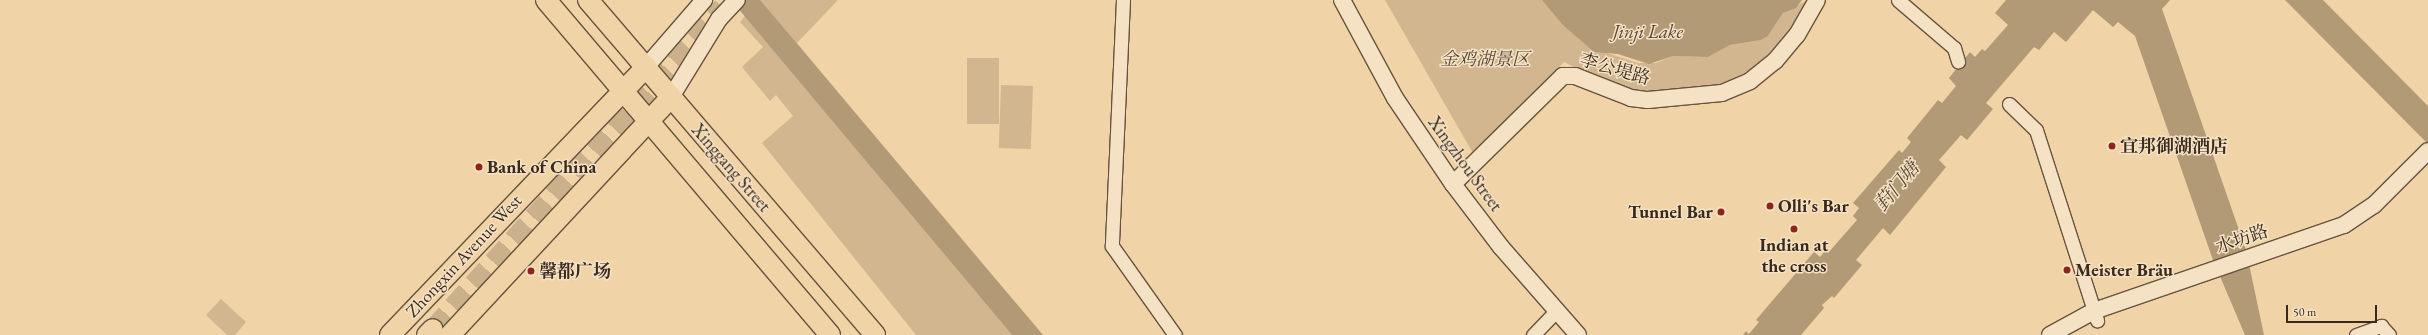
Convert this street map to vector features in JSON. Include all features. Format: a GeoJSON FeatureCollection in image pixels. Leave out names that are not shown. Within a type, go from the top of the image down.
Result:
{"type":"FeatureCollection","features":[{"type":"Feature","properties":{"kind":"main road","name":"Xinggang Street"},"geometry":{"type":"LineString","coordinates":[[546,0],[830,335]]}},
{"type":"Feature","properties":{"kind":"main road","name":"Xinggang Street"},"geometry":{"type":"LineString","coordinates":[[588,0],[875,335]]}},
{"type":"Feature","properties":{"kind":"main road","name":"Zhongxin Avenue West"},"geometry":{"type":"LineString","coordinates":[[390,335],[622,90],[646,67]]}},
{"type":"Feature","properties":{"kind":"main road"},"geometry":{"type":"LineString","coordinates":[[437,333],[671,97]]}},
{"type":"Feature","properties":{"kind":"street"},"geometry":{"type":"LineString","coordinates":[[671,97],[719,19],[737,0]]}},
{"type":"Feature","properties":{"kind":"street"},"geometry":{"type":"LineString","coordinates":[[1123,0],[1112,246],[1175,335]]}},
{"type":"Feature","properties":{"kind":"street","name":"Xingzhou Street"},"geometry":{"type":"LineString","coordinates":[[1342,0],[1395,98],[1453,184],[1556,311],[1578,335]]}},
{"type":"Feature","properties":{"kind":"street","name":"李公堤路"},"geometry":{"type":"LineString","coordinates":[[1453,184],[1563,76],[1575,76],[1632,98],[1648,100],[1722,93],[1750,81],[1775,61],[1797,35],[1817,0]]}},
{"type":"Feature","properties":{"kind":"street"},"geometry":{"type":"LineString","coordinates":[[1898,0],[1954,48],[1958,61]]}},
{"type":"Feature","properties":{"kind":"street","name":"Zhongxin Avenue West"},"geometry":{"type":"LineString","coordinates":[[646,67],[703,1]]}},
{"type":"Feature","properties":{"kind":"street"},"geometry":{"type":"LineString","coordinates":[[2009,104],[2036,130],[2096,316]]}},
{"type":"Feature","properties":{"kind":"street","name":"水坊路"},"geometry":{"type":"LineString","coordinates":[[2050,335],[2096,316],[2256,260],[2321,243],[2361,223],[2427,156]]}},
{"type":"Feature","properties":{"kind":"street"},"geometry":{"type":"LineString","coordinates":[[1533,335],[1556,311]]}},
{"type":"Feature","properties":{"kind":"street","name":"水坊路"},"geometry":{"type":"LineString","coordinates":[[2069,335],[2096,316]]}},
{"type":"Feature","properties":{"kind":"street"},"geometry":{"type":"LineString","coordinates":[[2356,335],[2381,326],[2389,335]]}},
{"type":"Feature","properties":{"kind":"green space"},"geometry":{"type":"Polygon","coordinates":[[[758,0],[838,0],[797,43],[898,165],[882,180],[1012,335],[916,335],[762,143],[793,116],[776,95],[770,101],[742,67],[763,47],[740,22],[758,0]]]}},
{"type":"Feature","properties":{"kind":"green space","name":"金鸡湖景区"},"geometry":{"type":"Polygon","coordinates":[[[1385,0],[1542,0],[1588,47],[1638,63],[1656,63],[1673,56],[1708,57],[1730,45],[1761,40],[1768,36],[1783,13],[1808,0],[1790,29],[1759,65],[1719,87],[1644,95],[1597,79],[1564,62],[1474,155],[1385,0]]]}},
{"type":"Feature","properties":{"kind":"green space"},"geometry":{"type":"Polygon","coordinates":[[[967,58],[999,58],[999,124],[967,124],[967,58]]]}},
{"type":"Feature","properties":{"kind":"green space"},"geometry":{"type":"Polygon","coordinates":[[[1001,85],[1033,86],[1031,149],[999,148],[1001,85]]]}},
{"type":"Feature","properties":{"kind":"green space"},"geometry":{"type":"Polygon","coordinates":[[[221,299],[246,322],[235,335],[227,335],[206,315],[221,299]]]}},
{"type":"Feature","properties":{"kind":"water"},"geometry":{"type":"Polygon","coordinates":[[[731,0],[760,0],[1043,335],[1012,335],[731,0]]]}},
{"type":"Feature","properties":{"kind":"water","name":"Jinji Lake"},"geometry":{"type":"Polygon","coordinates":[[[1542,0],[1802,0],[1796,8],[1783,13],[1768,36],[1761,40],[1730,45],[1708,57],[1673,56],[1649,64],[1618,54],[1594,52],[1563,25],[1542,0]]]}},
{"type":"Feature","properties":{"kind":"water","name":"葑门塘"},"geometry":{"type":"Polygon","coordinates":[[[2006,0],[2170,0],[2162,9],[2246,250],[2264,335],[2245,335],[2213,260],[2135,36],[2118,22],[2113,27],[2093,10],[2066,42],[2054,32],[2039,50],[2034,47],[1986,103],[1993,109],[1967,140],[1961,135],[1939,160],[1946,167],[1890,235],[1883,228],[1856,260],[1862,265],[1834,298],[1832,296],[1822,305],[1824,308],[1801,335],[1743,335],[1746,331],[1749,334],[1759,322],[1756,320],[1814,252],[1820,257],[1825,251],[1828,253],[1857,220],[1853,216],[1859,208],[1853,203],[1899,150],[1902,153],[1911,142],[1907,138],[1938,100],[1942,103],[1956,86],[1949,78],[1970,52],[1975,57],[1982,49],[1985,51],[2008,25],[1995,13],[2006,0]]]}},
{"type":"Feature","properties":{"kind":"water"},"geometry":{"type":"Polygon","coordinates":[[[2285,0],[2323,0],[2428,106],[2428,144],[2285,0]]]}},
{"type":"Feature","properties":{"kind":"tunnel"},"geometry":{"type":"LineString","coordinates":[[433,329],[723,7]]}},
{"type":"Feature","properties":{"kind":"place","name":"宜邦御湖酒店"},"geometry":{"type":"Point","coordinates":[2112,146]}},
{"type":"Feature","properties":{"kind":"place","name":"Bank of China"},"geometry":{"type":"Point","coordinates":[479,167]}},
{"type":"Feature","properties":{"kind":"place","name":"Olli's Bar"},"geometry":{"type":"Point","coordinates":[1770,206]}},
{"type":"Feature","properties":{"kind":"place","name":"Tunnel Bar"},"geometry":{"type":"Point","coordinates":[1721,212]}},
{"type":"Feature","properties":{"kind":"place","name":"Indian at the cross"},"geometry":{"type":"Point","coordinates":[1794,229]}},
{"type":"Feature","properties":{"kind":"place","name":"Meister Bräu"},"geometry":{"type":"Point","coordinates":[2067,270]}},
{"type":"Feature","properties":{"kind":"place","name":"馨都广场"},"geometry":{"type":"Point","coordinates":[531,271]}}]}
